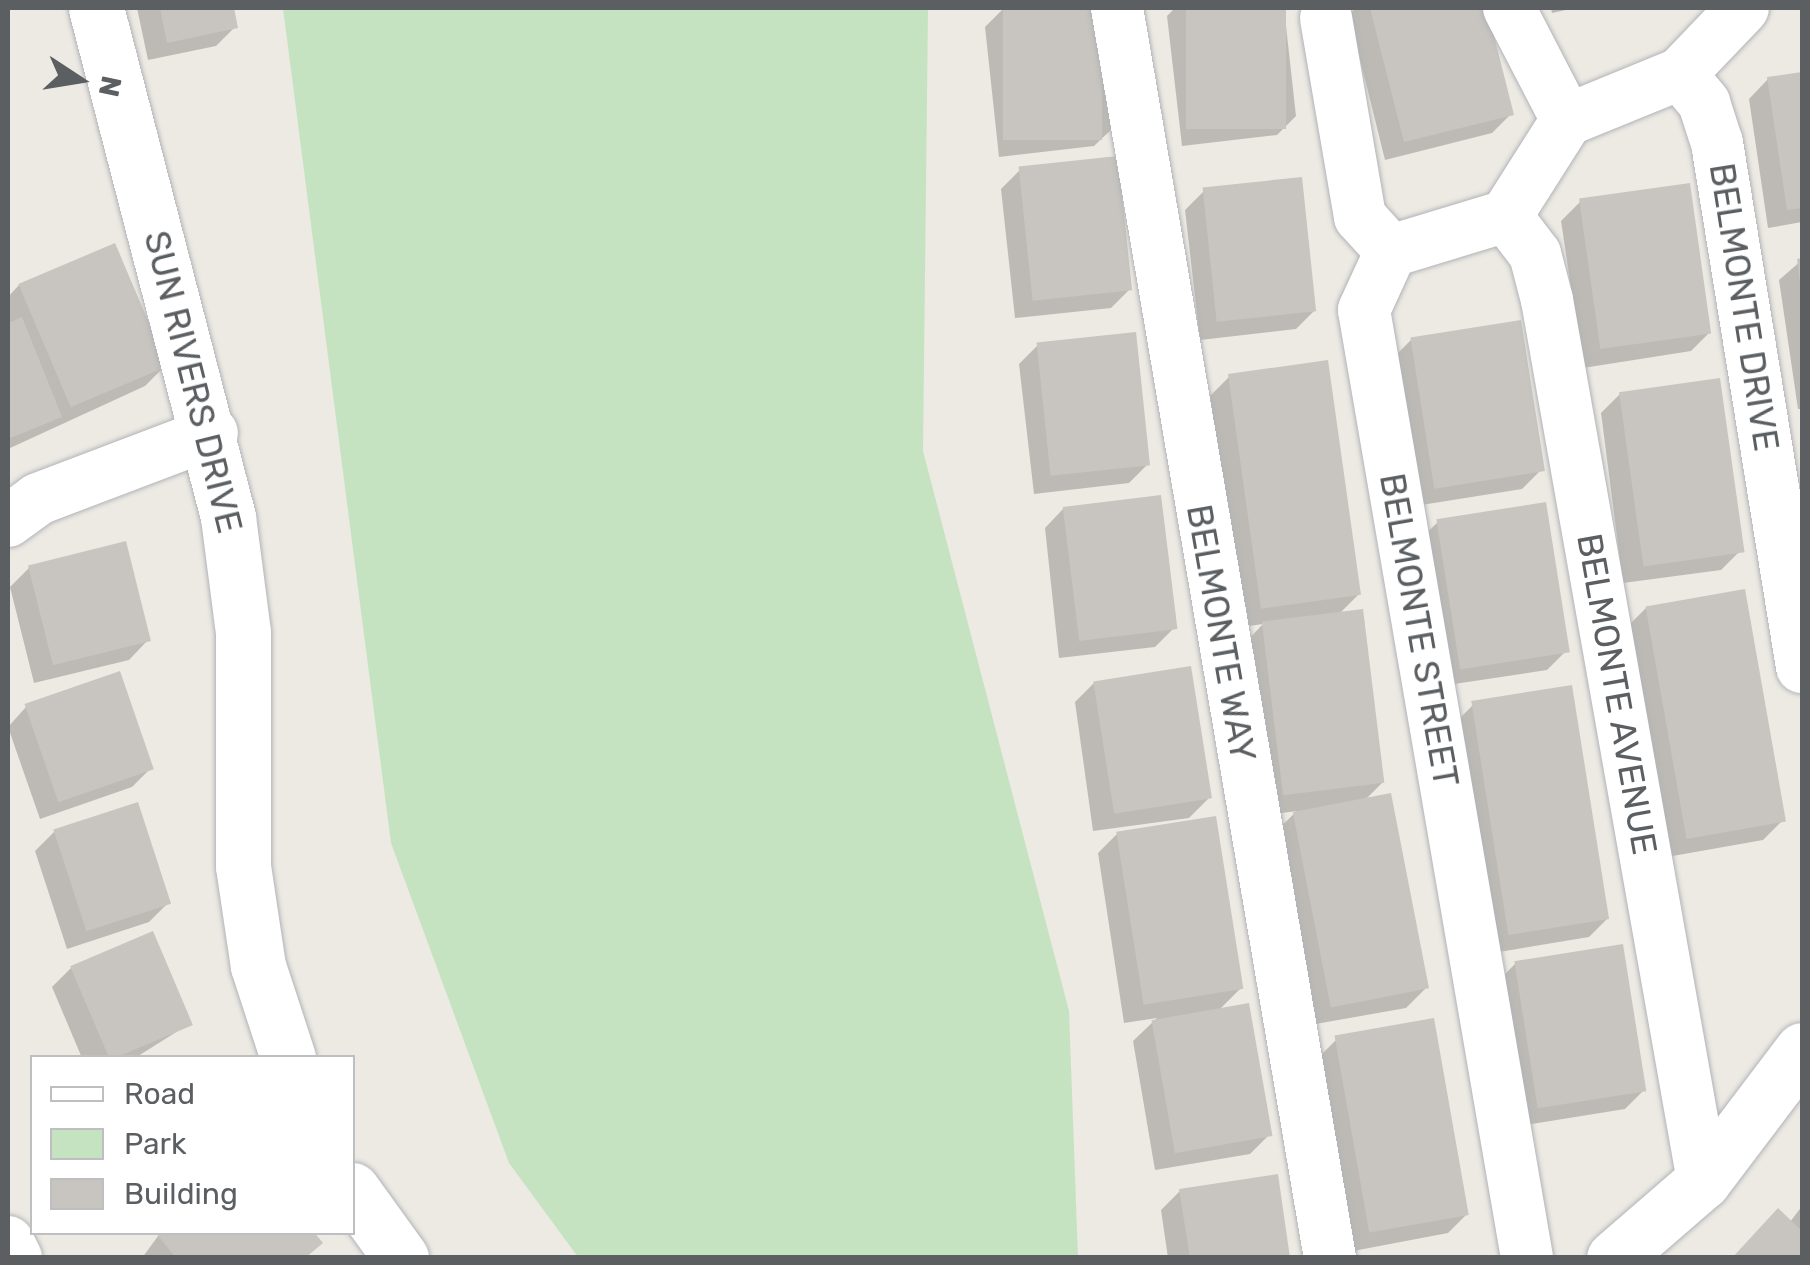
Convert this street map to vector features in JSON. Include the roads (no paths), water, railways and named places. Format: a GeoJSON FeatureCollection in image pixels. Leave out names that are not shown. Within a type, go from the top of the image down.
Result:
{"type":"FeatureCollection","features":[{"type":"Feature","properties":{"kind":"street","name":"SUN RIVERS DRIVE"},"geometry":{"type":"LineString","coordinates":[[96,8],[212,432],[243,632],[248,916],[287,1055]]}},
{"type":"Feature","properties":{"kind":"street","name":"BELMONTE WAY"},"geometry":{"type":"LineString","coordinates":[[1117,8],[1330,1258]]}},
{"type":"Feature","properties":{"kind":"street"},"geometry":{"type":"LineString","coordinates":[[1509,8],[1566,120]]}},
{"type":"Feature","properties":{"kind":"street"},"geometry":{"type":"LineString","coordinates":[[1326,18],[1360,217],[1390,251],[1506,216],[1566,120],[1680,74],[1742,8]]}},
{"type":"Feature","properties":{"kind":"street","name":"BELMONTE DRIVE"},"geometry":{"type":"LineString","coordinates":[[1680,74],[1704,103],[1717,143],[1802,668]]}},
{"type":"Feature","properties":{"kind":"street","name":"BELMONTE AVENUE"},"geometry":{"type":"LineString","coordinates":[[1506,216],[1535,254],[1547,300],[1702,1181]]}},
{"type":"Feature","properties":{"kind":"street","name":"BELMONTE STREET"},"geometry":{"type":"LineString","coordinates":[[1390,251],[1364,310],[1527,1258]]}},
{"type":"Feature","properties":{"kind":"street"},"geometry":{"type":"LineString","coordinates":[[8,521],[38,499],[212,432]]}},
{"type":"Feature","properties":{"kind":"street"},"geometry":{"type":"LineString","coordinates":[[1614,1258],[1702,1181],[1802,1050]]}},
{"type":"Feature","properties":{"kind":"street"},"geometry":{"type":"LineString","coordinates":[[355,1194],[401,1258]]}},
{"type":"Feature","properties":{"kind":"street"},"geometry":{"type":"LineString","coordinates":[[8,1242],[16,1258]]}}]}
